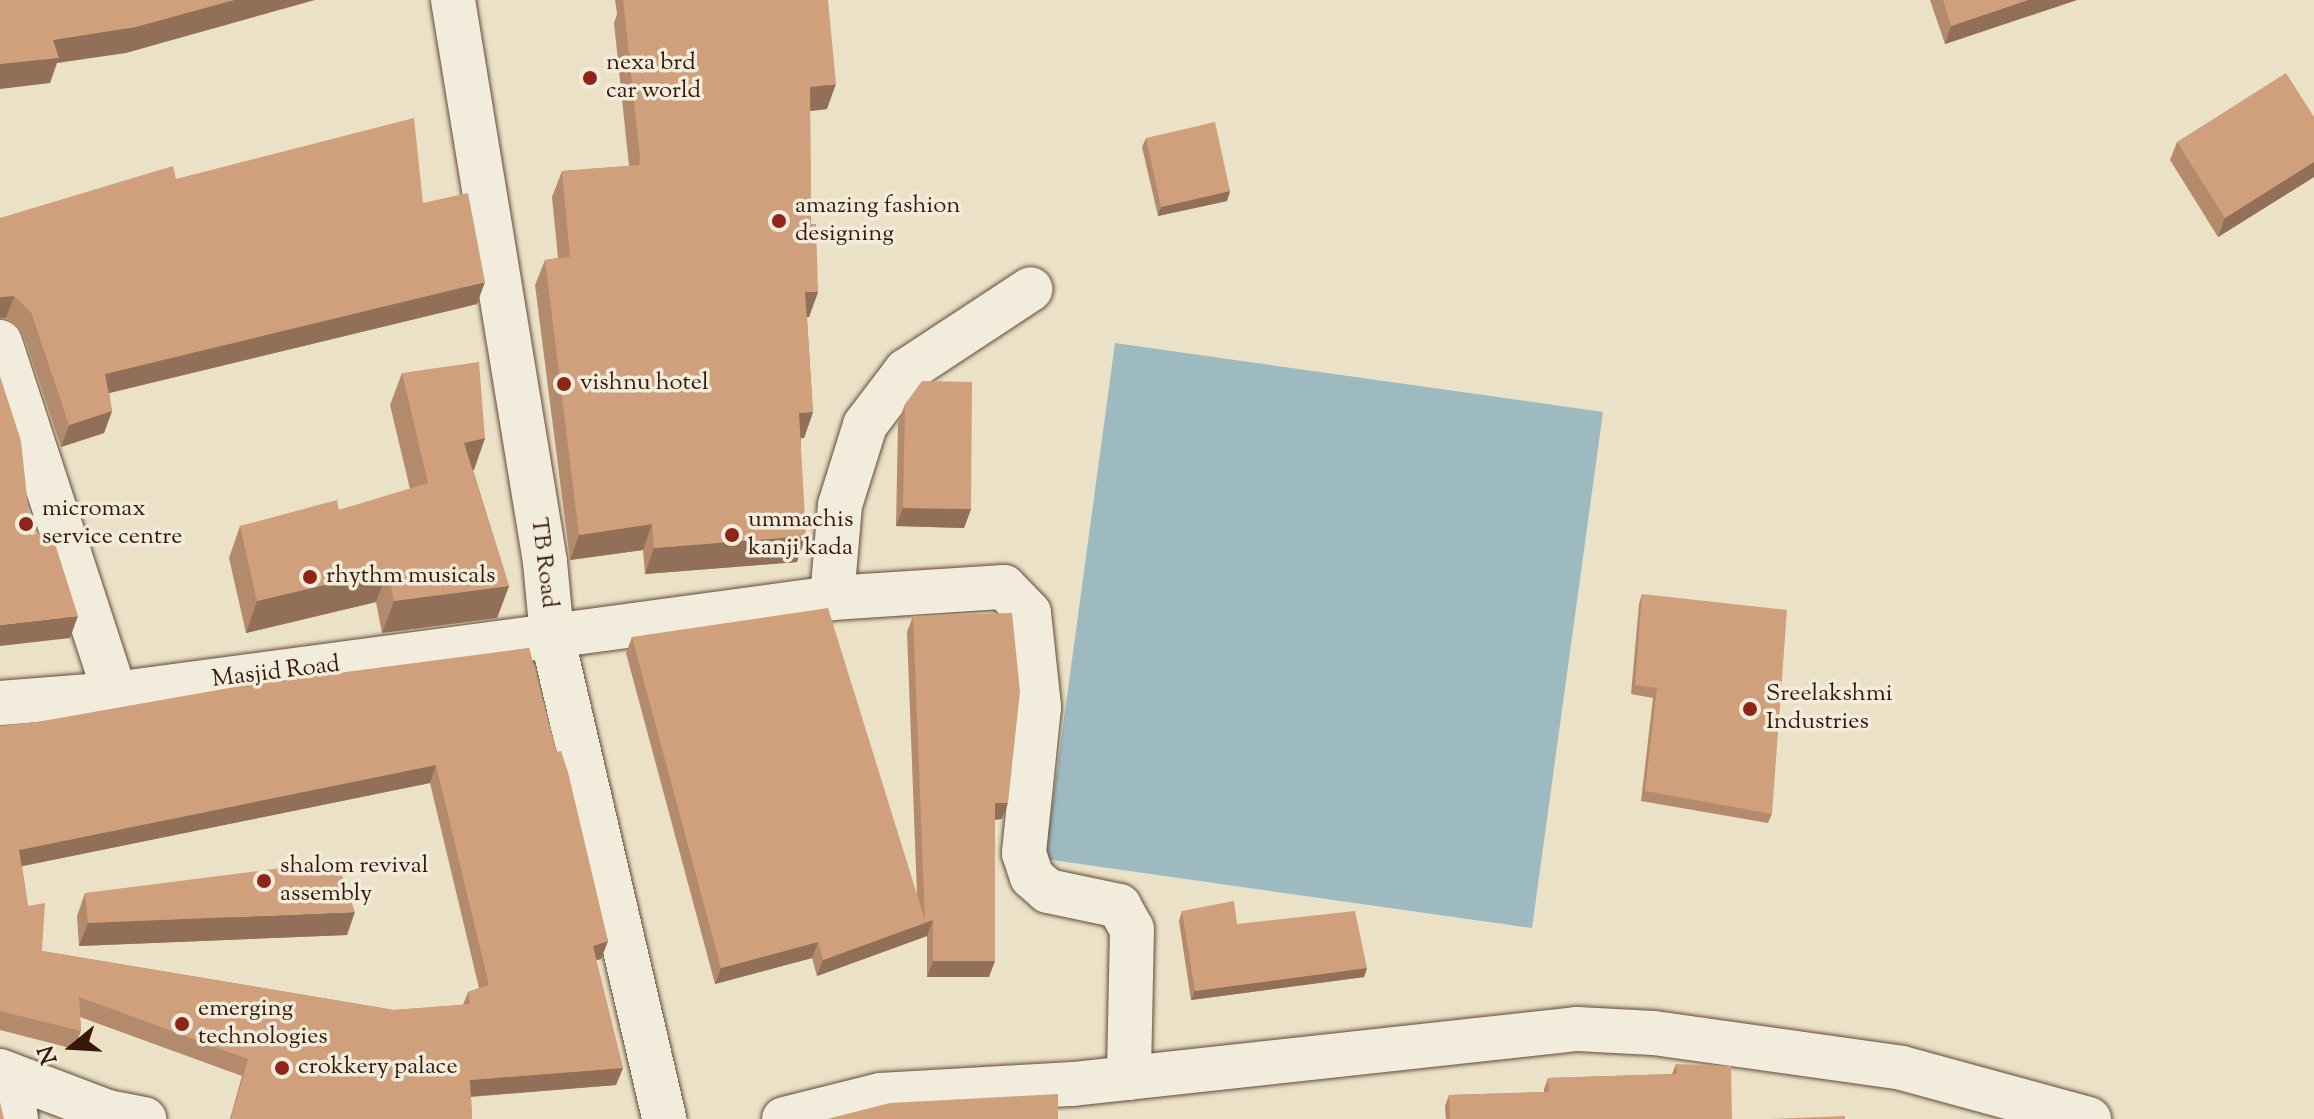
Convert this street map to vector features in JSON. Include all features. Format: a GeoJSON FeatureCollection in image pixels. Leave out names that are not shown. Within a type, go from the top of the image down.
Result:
{"type":"FeatureCollection","features":[{"type":"Feature","properties":{"kind":"street","name":"TB Road"},"geometry":{"type":"LineString","coordinates":[[453,0],[543,546],[552,636],[664,1119]]}},
{"type":"Feature","properties":{"kind":"street"},"geometry":{"type":"LineString","coordinates":[[832,598],[840,505],[865,425],[906,371],[1031,289]]}},
{"type":"Feature","properties":{"kind":"street"},"geometry":{"type":"LineString","coordinates":[[0,342],[115,694]]}},
{"type":"Feature","properties":{"kind":"street","name":"Masjid Road"},"geometry":{"type":"LineString","coordinates":[[0,703],[115,694],[832,598],[1004,587],[1029,613],[1039,707],[1024,853],[1032,877],[1048,891],[1119,906],[1132,929],[1129,1078]]}},
{"type":"Feature","properties":{"kind":"street"},"geometry":{"type":"LineString","coordinates":[[784,1119],[880,1095],[1129,1078],[1577,1029],[1654,1033],[1902,1068],[2089,1119]]}},
{"type":"Feature","properties":{"kind":"street"},"geometry":{"type":"LineString","coordinates":[[5,1073],[119,1117]]}},
{"type":"Feature","properties":{"kind":"street"},"geometry":{"type":"LineString","coordinates":[[5,1073],[16,1119]]}},
{"type":"Feature","properties":{"kind":"water"},"geometry":{"type":"Polygon","coordinates":[[[1115,343],[1603,412],[1532,928],[1045,859],[1115,343]]]}},
{"type":"Feature","properties":{"kind":"building"},"geometry":{"type":"Polygon","coordinates":[[[0,0],[234,0],[136,27],[53,40],[59,58],[0,64],[0,0]]]}},
{"type":"Feature","properties":{"kind":"building"},"geometry":{"type":"Polygon","coordinates":[[[623,0],[828,0],[836,84],[810,87],[811,224],[816,224],[818,292],[805,292],[813,412],[799,413],[806,536],[654,548],[652,524],[579,535],[545,260],[570,257],[562,171],[639,165],[623,0]]]}},
{"type":"Feature","properties":{"kind":"building"},"geometry":{"type":"Polygon","coordinates":[[[1943,0],[2028,0],[1951,26],[1943,0]]]}},
{"type":"Feature","properties":{"kind":"building"},"geometry":{"type":"Polygon","coordinates":[[[2286,73],[2314,117],[2314,162],[2225,218],[2177,142],[2286,73]]]}},
{"type":"Feature","properties":{"kind":"building"},"geometry":{"type":"Polygon","coordinates":[[[414,118],[423,203],[468,193],[485,282],[105,374],[112,411],[69,425],[31,312],[14,296],[0,297],[0,218],[173,166],[176,179],[414,118]]]}},
{"type":"Feature","properties":{"kind":"building"},"geometry":{"type":"Polygon","coordinates":[[[1215,122],[1230,191],[1161,207],[1146,138],[1215,122]]]}},
{"type":"Feature","properties":{"kind":"building"},"geometry":{"type":"Polygon","coordinates":[[[479,362],[485,438],[464,443],[509,586],[394,601],[388,570],[257,601],[240,526],[337,500],[339,510],[428,483],[402,373],[479,362]]]}},
{"type":"Feature","properties":{"kind":"building"},"geometry":{"type":"Polygon","coordinates":[[[0,376],[21,441],[31,535],[51,531],[78,616],[0,625],[0,376]]]}},
{"type":"Feature","properties":{"kind":"building"},"geometry":{"type":"Polygon","coordinates":[[[922,381],[972,382],[971,509],[903,508],[905,404],[922,381]]]}},
{"type":"Feature","properties":{"kind":"building"},"geometry":{"type":"Polygon","coordinates":[[[1642,594],[1787,610],[1772,814],[1645,791],[1657,688],[1635,685],[1642,594]]]}},
{"type":"Feature","properties":{"kind":"building"},"geometry":{"type":"Polygon","coordinates":[[[828,608],[925,920],[913,616],[1012,613],[1020,691],[1008,803],[995,803],[995,961],[933,961],[933,920],[823,960],[818,942],[721,968],[632,637],[828,608]]]}},
{"type":"Feature","properties":{"kind":"building"},"geometry":{"type":"Polygon","coordinates":[[[529,648],[556,752],[561,751],[568,772],[608,941],[593,946],[623,1068],[470,1080],[472,1119],[231,1119],[248,1059],[79,997],[81,1031],[0,1011],[0,726],[246,685],[529,648]],[[436,765],[19,850],[28,906],[45,903],[42,951],[394,1010],[470,1004],[468,992],[489,985],[436,765]]]}},
{"type":"Feature","properties":{"kind":"building"},"geometry":{"type":"Polygon","coordinates":[[[337,861],[355,912],[88,923],[85,893],[337,861]]]}},
{"type":"Feature","properties":{"kind":"building"},"geometry":{"type":"Polygon","coordinates":[[[1234,901],[1237,924],[1355,911],[1367,968],[1195,991],[1182,911],[1234,901]]]}},
{"type":"Feature","properties":{"kind":"building"},"geometry":{"type":"Polygon","coordinates":[[[1676,1064],[1731,1066],[1732,1119],[1450,1119],[1449,1095],[1549,1092],[1548,1078],[1677,1074],[1676,1064]]]}},
{"type":"Feature","properties":{"kind":"building"},"geometry":{"type":"Polygon","coordinates":[[[1058,1094],[1058,1119],[827,1119],[890,1103],[1058,1094]]]}},
{"type":"Feature","properties":{"kind":"building"},"geometry":{"type":"Polygon","coordinates":[[[1845,1116],[1845,1119],[1770,1119],[1845,1116]]]}},
{"type":"Feature","properties":{"kind":"place","name":"nexa brd car world"},"geometry":{"type":"Point","coordinates":[590,78]}},
{"type":"Feature","properties":{"kind":"place","name":"amazing fashion designing"},"geometry":{"type":"Point","coordinates":[779,221]}},
{"type":"Feature","properties":{"kind":"place","name":"vishnu hotel"},"geometry":{"type":"Point","coordinates":[564,384]}},
{"type":"Feature","properties":{"kind":"place","name":"micromax service centre"},"geometry":{"type":"Point","coordinates":[26,524]}},
{"type":"Feature","properties":{"kind":"place","name":"ummachis kanji kada"},"geometry":{"type":"Point","coordinates":[732,535]}},
{"type":"Feature","properties":{"kind":"place","name":"rhythm musicals"},"geometry":{"type":"Point","coordinates":[310,577]}},
{"type":"Feature","properties":{"kind":"place","name":"Sreelakshmi Industries"},"geometry":{"type":"Point","coordinates":[1750,709]}},
{"type":"Feature","properties":{"kind":"place","name":"shalom revival assembly"},"geometry":{"type":"Point","coordinates":[264,881]}},
{"type":"Feature","properties":{"kind":"place","name":"emerging technologies"},"geometry":{"type":"Point","coordinates":[182,1024]}},
{"type":"Feature","properties":{"kind":"place","name":"crokkery palace"},"geometry":{"type":"Point","coordinates":[282,1068]}}]}
